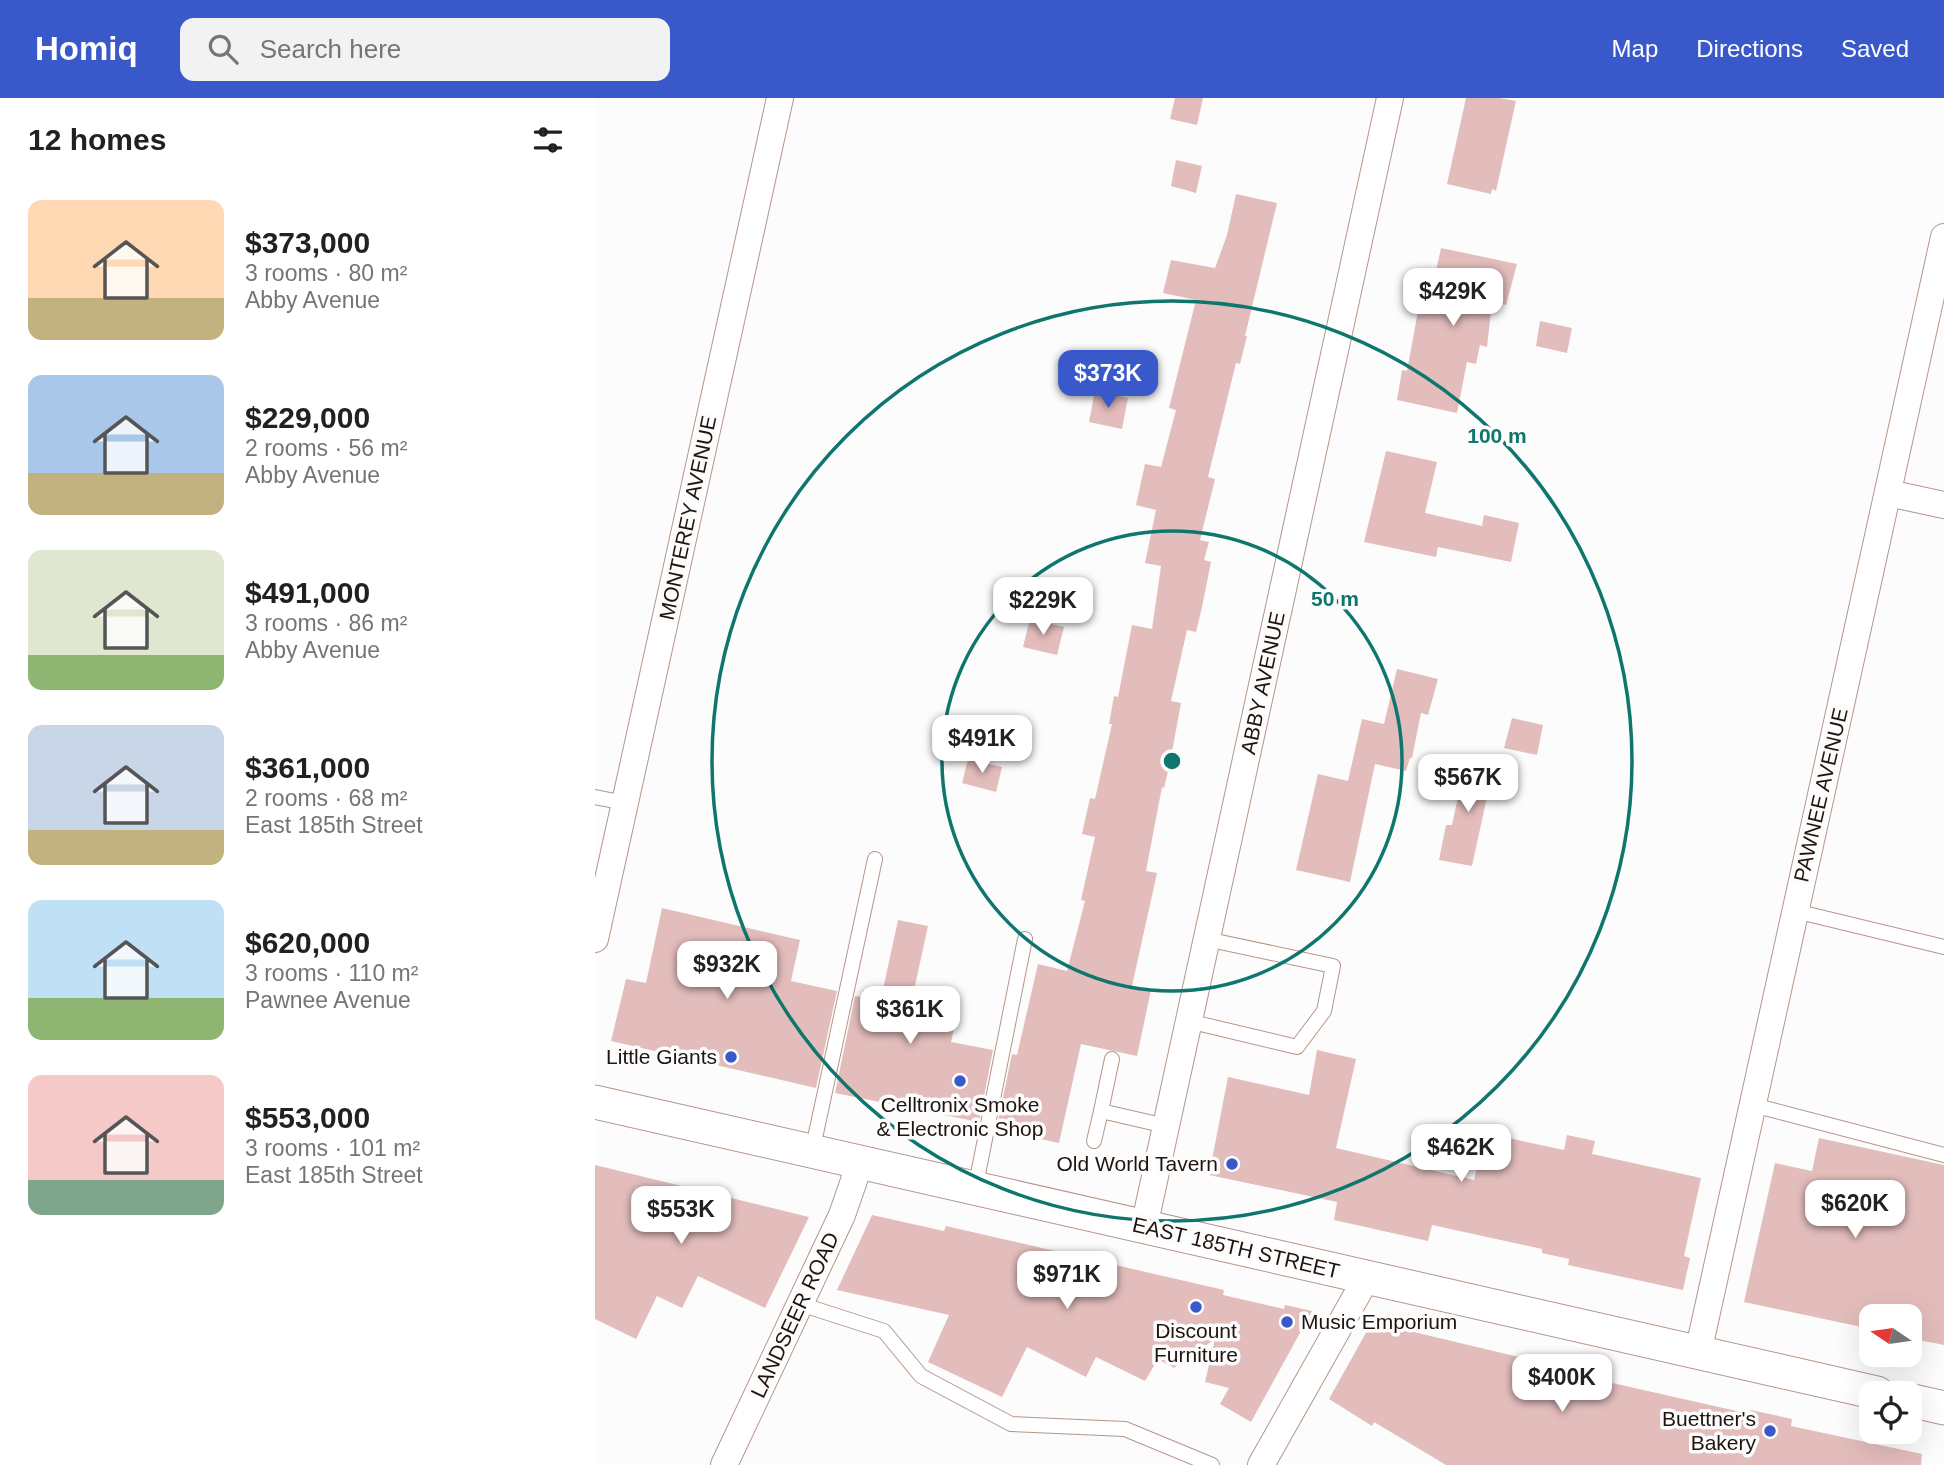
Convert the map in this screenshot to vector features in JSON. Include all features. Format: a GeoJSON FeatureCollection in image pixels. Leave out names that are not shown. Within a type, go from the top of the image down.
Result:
{"type":"FeatureCollection","features":[{"type":"Feature","properties":{"kind":"street","name":"MONTEREY AVENUE"},"geometry":{"type":"LineString","coordinates":[[595,939],[780,98]]}},
{"type":"Feature","properties":{"kind":"street","name":"ABBY AVENUE"},"geometry":{"type":"LineString","coordinates":[[1144,1227],[1390,98]]}},
{"type":"Feature","properties":{"kind":"street","name":"PAWNEE AVENUE"},"geometry":{"type":"LineString","coordinates":[[1698,1353],[1944,237]]}},
{"type":"Feature","properties":{"kind":"street"},"geometry":{"type":"LineString","coordinates":[[1888,493],[1944,506]]}},
{"type":"Feature","properties":{"kind":"street","name":"EAST 185TH STREET"},"geometry":{"type":"LineString","coordinates":[[595,1102],[1859,1389]]}},
{"type":"Feature","properties":{"kind":"street","name":"LANDSEER ROAD"},"geometry":{"type":"LineString","coordinates":[[723,1465],[842,1215],[860,1163]]}},
{"type":"Feature","properties":{"kind":"street"},"geometry":{"type":"LineString","coordinates":[[1261,1465],[1367,1278]]}},
{"type":"Feature","properties":{"kind":"street"},"geometry":{"type":"LineString","coordinates":[[1922,1403],[1944,1408]]}},
{"type":"Feature","properties":{"kind":"lane"},"geometry":{"type":"LineString","coordinates":[[595,797],[625,803]]}},
{"type":"Feature","properties":{"kind":"lane"},"geometry":{"type":"LineString","coordinates":[[811,1152],[875,859]]}},
{"type":"Feature","properties":{"kind":"lane"},"geometry":{"type":"LineString","coordinates":[[1795,911],[1944,947]]}},
{"type":"Feature","properties":{"kind":"lane"},"geometry":{"type":"LineString","coordinates":[[975,1189],[1025,939]]}},
{"type":"Feature","properties":{"kind":"lane"},"geometry":{"type":"LineString","coordinates":[[1188,1021],[1297,1047],[1324,1011],[1333,966],[1206,939]]}},
{"type":"Feature","properties":{"kind":"lane"},"geometry":{"type":"LineString","coordinates":[[1094,1141],[1112,1059]]}},
{"type":"Feature","properties":{"kind":"lane"},"geometry":{"type":"LineString","coordinates":[[1753,1105],[1944,1155]]}},
{"type":"Feature","properties":{"kind":"lane"},"geometry":{"type":"LineString","coordinates":[[1101,1111],[1166,1126]]}},
{"type":"Feature","properties":{"kind":"lane"},"geometry":{"type":"LineString","coordinates":[[800,1304],[884,1331],[921,1376],[1011,1424],[1125,1429],[1212,1465]]}},
{"type":"Feature","properties":{"kind":"building"},"geometry":{"type":"Polygon","coordinates":[[[1175,98],[1203,98],[1197,125],[1170,119],[1175,98]]]}},
{"type":"Feature","properties":{"kind":"building"},"geometry":{"type":"Polygon","coordinates":[[[1466,98],[1516,101],[1496,191],[1492,189],[1491,194],[1447,184],[1466,98]]]}},
{"type":"Feature","properties":{"kind":"building"},"geometry":{"type":"Polygon","coordinates":[[[1176,160],[1202,166],[1196,193],[1171,186],[1176,160]]]}},
{"type":"Feature","properties":{"kind":"building"},"geometry":{"type":"Polygon","coordinates":[[[1236,194],[1277,203],[1240,364],[1236,363],[1208,477],[1215,479],[1200,540],[1209,542],[1204,560],[1211,562],[1202,607],[1196,632],[1187,630],[1171,701],[1181,703],[1146,871],[1157,873],[1132,986],[1151,990],[1137,1056],[1081,1044],[1059,1143],[1000,1130],[1001,1127],[997,1126],[1012,1054],[1017,1055],[1038,964],[1067,971],[1085,901],[1081,900],[1095,837],[1082,834],[1090,798],[1095,799],[1112,724],[1109,724],[1114,696],[1118,697],[1132,625],[1152,629],[1161,566],[1145,563],[1156,510],[1136,505],[1145,464],[1161,467],[1176,410],[1169,408],[1196,300],[1163,293],[1171,260],[1215,268],[1227,235],[1236,194]]]}},
{"type":"Feature","properties":{"kind":"building"},"geometry":{"type":"Polygon","coordinates":[[[1441,248],[1517,264],[1506,305],[1492,302],[1487,347],[1480,345],[1476,364],[1467,362],[1457,413],[1397,400],[1402,370],[1407,371],[1418,311],[1427,313],[1441,248]]]}},
{"type":"Feature","properties":{"kind":"building"},"geometry":{"type":"Polygon","coordinates":[[[1540,321],[1572,328],[1567,353],[1536,346],[1540,321]]]}},
{"type":"Feature","properties":{"kind":"building"},"geometry":{"type":"Polygon","coordinates":[[[1095,391],[1128,398],[1122,429],[1089,422],[1095,391]]]}},
{"type":"Feature","properties":{"kind":"building"},"geometry":{"type":"Polygon","coordinates":[[[1386,451],[1437,462],[1425,513],[1482,526],[1484,515],[1519,523],[1511,562],[1438,547],[1436,557],[1364,542],[1386,451]]]}},
{"type":"Feature","properties":{"kind":"building"},"geometry":{"type":"Polygon","coordinates":[[[1030,619],[1064,627],[1057,655],[1023,647],[1030,619]]]}},
{"type":"Feature","properties":{"kind":"building"},"geometry":{"type":"Polygon","coordinates":[[[1397,669],[1438,679],[1428,715],[1421,713],[1412,758],[1406,771],[1375,764],[1350,882],[1296,870],[1318,774],[1348,781],[1362,719],[1384,724],[1397,669]]]}},
{"type":"Feature","properties":{"kind":"building"},"geometry":{"type":"Polygon","coordinates":[[[1512,718],[1543,725],[1537,755],[1504,748],[1512,718]]]}},
{"type":"Feature","properties":{"kind":"building"},"geometry":{"type":"Polygon","coordinates":[[[968,759],[1002,767],[996,792],[962,783],[968,759]]]}},
{"type":"Feature","properties":{"kind":"building"},"geometry":{"type":"Polygon","coordinates":[[[1466,760],[1498,767],[1491,798],[1487,797],[1472,866],[1439,860],[1446,825],[1452,825],[1466,760]]]}},
{"type":"Feature","properties":{"kind":"building"},"geometry":{"type":"Polygon","coordinates":[[[662,908],[800,940],[791,981],[837,991],[816,1088],[611,1041],[626,979],[646,983],[662,908]]]}},
{"type":"Feature","properties":{"kind":"building"},"geometry":{"type":"Polygon","coordinates":[[[898,920],[928,926],[909,1013],[955,1023],[951,1042],[993,1050],[979,1122],[835,1093],[855,996],[862,997],[863,990],[882,994],[898,920]]]}},
{"type":"Feature","properties":{"kind":"building"},"geometry":{"type":"Polygon","coordinates":[[[1317,1050],[1356,1059],[1336,1148],[1474,1180],[1478,1162],[1499,1167],[1508,1138],[1564,1150],[1567,1135],[1595,1141],[1592,1154],[1701,1178],[1684,1256],[1690,1258],[1683,1290],[1568,1265],[1569,1259],[1542,1253],[1542,1249],[1432,1225],[1428,1241],[1334,1220],[1337,1202],[1209,1175],[1228,1077],[1309,1095],[1317,1050]]]}},
{"type":"Feature","properties":{"kind":"building"},"geometry":{"type":"Polygon","coordinates":[[[1819,1138],[1944,1165],[1944,1345],[1922,1341],[1922,1304],[1859,1304],[1859,1326],[1744,1302],[1775,1163],[1812,1171],[1819,1138]]]}},
{"type":"Feature","properties":{"kind":"building"},"geometry":{"type":"Polygon","coordinates":[[[595,1165],[809,1217],[765,1308],[698,1276],[682,1308],[657,1296],[636,1339],[595,1319],[595,1165]]]}},
{"type":"Feature","properties":{"kind":"building"},"geometry":{"type":"Polygon","coordinates":[[[872,1215],[944,1231],[946,1226],[1224,1290],[1223,1295],[1284,1309],[1285,1305],[1312,1311],[1251,1422],[1220,1404],[1229,1388],[1205,1382],[1215,1339],[1174,1368],[1158,1359],[1145,1381],[1096,1357],[1086,1377],[1027,1347],[1002,1397],[928,1362],[949,1315],[837,1290],[872,1215]]]}},
{"type":"Feature","properties":{"kind":"building"},"geometry":{"type":"Polygon","coordinates":[[[1372,1322],[1552,1365],[1550,1369],[1750,1414],[1751,1410],[1792,1419],[1791,1426],[1859,1441],[1859,1444],[1875,1444],[1922,1454],[1921,1465],[1446,1465],[1374,1422],[1372,1426],[1329,1399],[1372,1322]]]}},
{"type":"Feature","properties":{"kind":"place","name":"Little Giants"},"geometry":{"type":"Point","coordinates":[731,1057]}},
{"type":"Feature","properties":{"kind":"place","name":"Celltronix Smoke & Electronic Shop"},"geometry":{"type":"Point","coordinates":[960,1081]}},
{"type":"Feature","properties":{"kind":"place","name":"Old World Tavern"},"geometry":{"type":"Point","coordinates":[1232,1164]}},
{"type":"Feature","properties":{"kind":"place","name":"Discount Furniture"},"geometry":{"type":"Point","coordinates":[1196,1307]}},
{"type":"Feature","properties":{"kind":"place","name":"Music Emporium"},"geometry":{"type":"Point","coordinates":[1287,1322]}},
{"type":"Feature","properties":{"kind":"place","name":"Buettner's Bakery"},"geometry":{"type":"Point","coordinates":[1770,1431]}}]}
